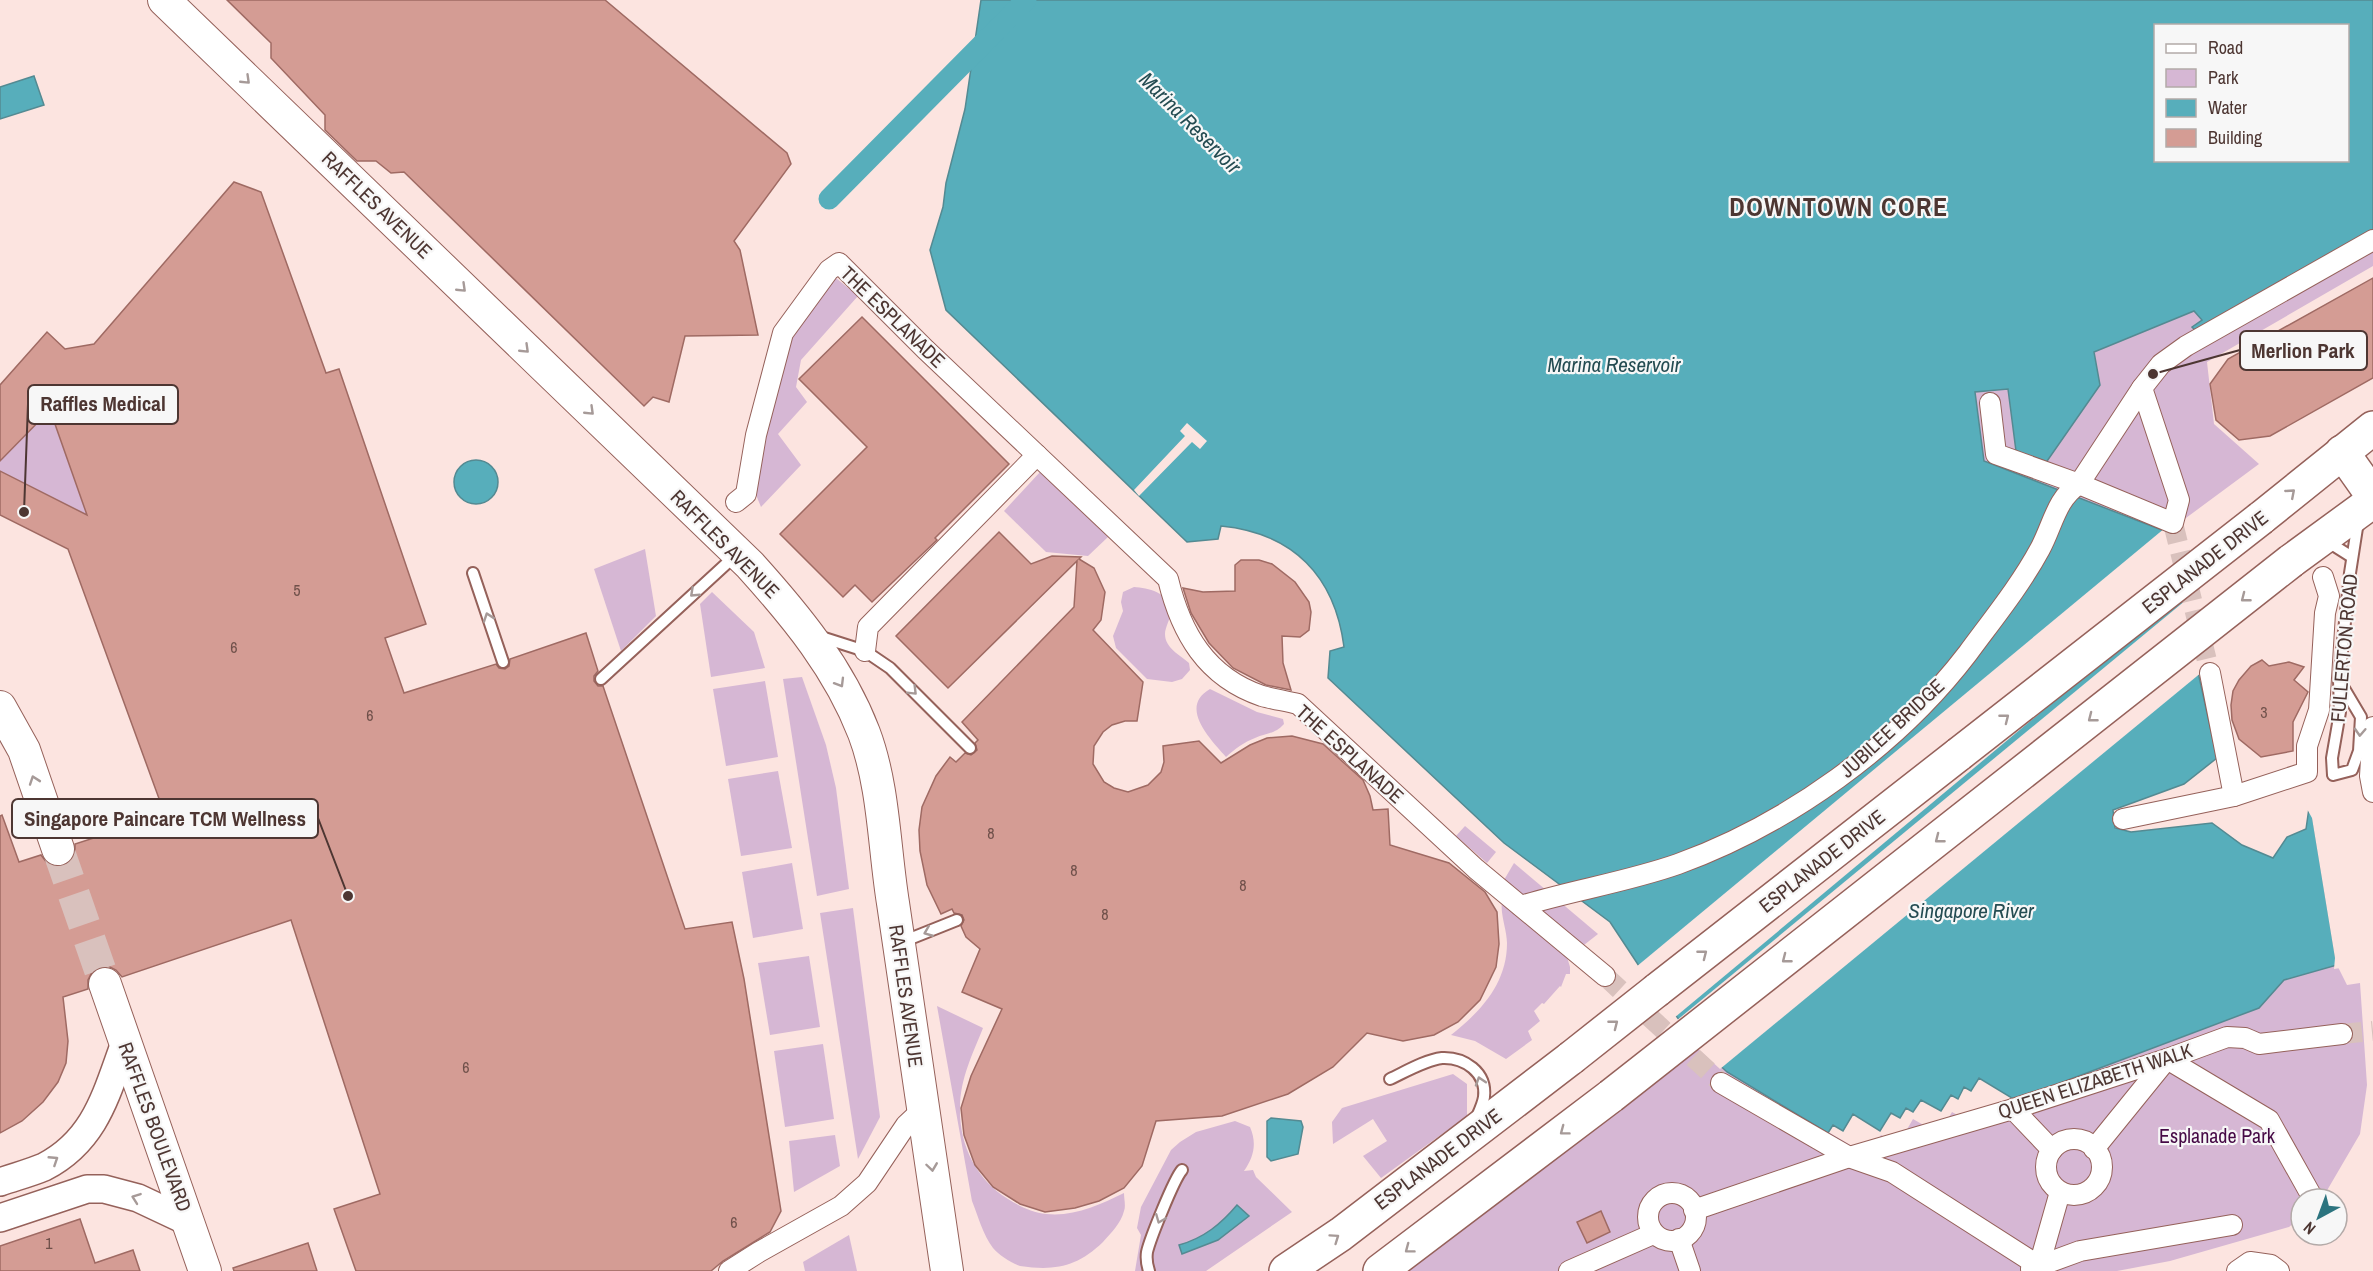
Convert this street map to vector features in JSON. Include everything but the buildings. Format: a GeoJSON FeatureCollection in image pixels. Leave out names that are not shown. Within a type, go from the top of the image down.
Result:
{"type":"FeatureCollection","features":[{"type":"Feature","properties":{"kind":"highway"},"geometry":{"type":"LineString","coordinates":[[2356,441],[2373,496]]}},
{"type":"Feature","properties":{"kind":"highway","name":"ESPLANADE DRIVE"},"geometry":{"type":"LineString","coordinates":[[1286,1271],[1341,1234],[1571,1058],[2261,518],[2356,441]]}},
{"type":"Feature","properties":{"kind":"highway"},"geometry":{"type":"LineString","coordinates":[[1380,1271],[1611,1096],[2291,561],[2373,502]]}},
{"type":"Feature","properties":{"kind":"main road","name":"RAFFLES AVENUE"},"geometry":{"type":"LineString","coordinates":[[164,0],[750,565],[809,633],[846,693],[864,734],[877,779],[947,1271]]}},
{"type":"Feature","properties":{"kind":"main road"},"geometry":{"type":"LineString","coordinates":[[0,707],[24,750],[58,849]]}},
{"type":"Feature","properties":{"kind":"main road","name":"RAFFLES BOULEVARD"},"geometry":{"type":"LineString","coordinates":[[105,984],[205,1271]]}},
{"type":"Feature","properties":{"kind":"street","name":"JUBILEE BRIDGE"},"geometry":{"type":"LineString","coordinates":[[1521,906],[1570,891],[1617,882],[1678,864],[1738,838],[1828,787],[1874,751],[1914,713],[1960,663],[2008,600],[2041,548],[2072,488],[2142,388],[2162,364],[2186,346],[2373,240]]}},
{"type":"Feature","properties":{"kind":"street","name":"THE ESPLANADE"},"geometry":{"type":"LineString","coordinates":[[736,502],[746,494],[756,435],[783,333],[829,270],[839,263],[925,349],[1168,579],[1179,620],[1190,641],[1209,663],[1227,679],[1244,689],[1262,696],[1298,704],[1476,869],[1605,976]]}},
{"type":"Feature","properties":{"kind":"street"},"geometry":{"type":"LineString","coordinates":[[1990,404],[1996,454],[2072,488],[2173,524],[2179,500],[2142,388]]}},
{"type":"Feature","properties":{"kind":"street"},"geometry":{"type":"LineString","coordinates":[[865,651],[868,627],[1037,455]]}},
{"type":"Feature","properties":{"kind":"street"},"geometry":{"type":"LineString","coordinates":[[2123,819],[2234,796],[2307,772],[2307,746],[2319,710],[2325,613],[2329,596],[2324,577]]}},
{"type":"Feature","properties":{"kind":"street"},"geometry":{"type":"LineString","coordinates":[[2210,673],[2234,796]]}},
{"type":"Feature","properties":{"kind":"street"},"geometry":{"type":"LineString","coordinates":[[2372,734],[2372,784]]}},
{"type":"Feature","properties":{"kind":"street","name":"QUEEN ELIZABETH WALK"},"geometry":{"type":"LineString","coordinates":[[1694,1210],[1850,1157],[2013,1109],[2168,1059],[2227,1037],[2245,1038],[2259,1044],[2342,1034]]}},
{"type":"Feature","properties":{"kind":"street"},"geometry":{"type":"LineString","coordinates":[[0,1182],[43,1167],[73,1147],[99,1115],[125,1043]]}},
{"type":"Feature","properties":{"kind":"street"},"geometry":{"type":"LineString","coordinates":[[2094,1149],[2168,1059],[2269,1120],[2307,1187]]}},
{"type":"Feature","properties":{"kind":"street"},"geometry":{"type":"LineString","coordinates":[[1721,1083],[1850,1157],[1892,1172],[2032,1268]]}},
{"type":"Feature","properties":{"kind":"street"},"geometry":{"type":"LineString","coordinates":[[729,1271],[841,1206],[867,1183],[906,1125],[923,1109]]}},
{"type":"Feature","properties":{"kind":"street"},"geometry":{"type":"LineString","coordinates":[[2013,1109],[2052,1149]]}},
{"type":"Feature","properties":{"kind":"street"},"geometry":{"type":"LineString","coordinates":[[2074,1140],[2085,1142],[2094,1149],[2102,1167],[2101,1175],[2095,1185],[2078,1195],[2066,1195],[2060,1192],[2050,1183],[2046,1175],[2046,1163],[2052,1149],[2062,1142],[2074,1140]]}},
{"type":"Feature","properties":{"kind":"street"},"geometry":{"type":"LineString","coordinates":[[0,1217],[87,1189],[104,1189],[138,1198],[189,1222]]}},
{"type":"Feature","properties":{"kind":"street"},"geometry":{"type":"LineString","coordinates":[[1674,1192],[1690,1201],[1697,1219],[1688,1236],[1670,1242],[1653,1234],[1647,1215],[1655,1198],[1674,1192]]}},
{"type":"Feature","properties":{"kind":"street"},"geometry":{"type":"LineString","coordinates":[[2032,1268],[2060,1192]]}},
{"type":"Feature","properties":{"kind":"street"},"geometry":{"type":"LineString","coordinates":[[2032,1268],[2080,1251],[2232,1225]]}},
{"type":"Feature","properties":{"kind":"street"},"geometry":{"type":"LineString","coordinates":[[1569,1271],[1653,1234]]}},
{"type":"Feature","properties":{"kind":"street"},"geometry":{"type":"LineString","coordinates":[[1679,1239],[1690,1271]]}},
{"type":"Feature","properties":{"kind":"street"},"geometry":{"type":"LineString","coordinates":[[2238,1271],[2250,1262],[2271,1265],[2279,1271]]}},
{"type":"Feature","properties":{"kind":"lane"},"geometry":{"type":"LineString","coordinates":[[2352,557],[2357,528],[2373,502]]}},
{"type":"Feature","properties":{"kind":"lane","name":"FULLERTON ROAD"},"geometry":{"type":"LineString","coordinates":[[2317,541],[2333,545],[2352,557],[2339,680],[2340,712],[2332,758],[2333,775],[2352,770],[2359,751],[2361,717],[2339,680]]}},
{"type":"Feature","properties":{"kind":"lane"},"geometry":{"type":"LineString","coordinates":[[601,679],[737,554]]}},
{"type":"Feature","properties":{"kind":"lane"},"geometry":{"type":"LineString","coordinates":[[473,573],[503,662]]}},
{"type":"Feature","properties":{"kind":"lane"},"geometry":{"type":"LineString","coordinates":[[809,633],[865,651],[890,668],[970,748]]}},
{"type":"Feature","properties":{"kind":"lane"},"geometry":{"type":"LineString","coordinates":[[899,944],[957,920]]}},
{"type":"Feature","properties":{"kind":"lane"},"geometry":{"type":"LineString","coordinates":[[1390,1079],[1441,1058],[1457,1060],[1470,1065],[1477,1071],[1484,1095],[1469,1136]]}},
{"type":"Feature","properties":{"kind":"lane"},"geometry":{"type":"LineString","coordinates":[[1149,1271],[1147,1262],[1150,1242],[1175,1180],[1182,1170]]}},
{"type":"Feature","properties":{"kind":"green space"},"geometry":{"type":"Polygon","coordinates":[[[2373,232],[2373,266],[2207,362],[2214,424],[2259,464],[2167,532],[1984,461],[1975,391],[2008,389],[2016,451],[2094,352],[2194,311],[2202,320],[2373,232]]]}},
{"type":"Feature","properties":{"kind":"green space"},"geometry":{"type":"Polygon","coordinates":[[[831,274],[858,296],[801,360],[796,387],[807,402],[778,434],[801,465],[761,507],[754,490],[761,428],[793,326],[831,274]]]}},
{"type":"Feature","properties":{"kind":"green space"},"geometry":{"type":"Polygon","coordinates":[[[50,410],[87,515],[0,471],[0,461],[50,410]]]}},
{"type":"Feature","properties":{"kind":"green space"},"geometry":{"type":"Polygon","coordinates":[[[1041,471],[1108,537],[1088,556],[1046,552],[1004,511],[1041,471]]]}},
{"type":"Feature","properties":{"kind":"green space"},"geometry":{"type":"Polygon","coordinates":[[[645,549],[656,616],[621,651],[594,569],[645,549]]]}},
{"type":"Feature","properties":{"kind":"green space"},"geometry":{"type":"Polygon","coordinates":[[[1134,587],[1157,592],[1166,599],[1171,611],[1165,631],[1167,643],[1189,663],[1190,670],[1182,679],[1172,682],[1147,679],[1116,648],[1113,636],[1123,611],[1121,602],[1123,592],[1134,587]]]}},
{"type":"Feature","properties":{"kind":"green space"},"geometry":{"type":"Polygon","coordinates":[[[712,592],[754,632],[765,668],[711,677],[700,604],[712,592]]]}},
{"type":"Feature","properties":{"kind":"green space"},"geometry":{"type":"Polygon","coordinates":[[[802,677],[826,745],[836,788],[849,889],[817,896],[783,679],[802,677]]]}},
{"type":"Feature","properties":{"kind":"green space"},"geometry":{"type":"Polygon","coordinates":[[[765,681],[778,757],[726,766],[713,689],[765,681]]]}},
{"type":"Feature","properties":{"kind":"green space"},"geometry":{"type":"Polygon","coordinates":[[[1210,689],[1257,712],[1283,719],[1284,724],[1274,732],[1247,742],[1226,757],[1206,733],[1197,714],[1197,705],[1201,696],[1210,689]]]}},
{"type":"Feature","properties":{"kind":"green space"},"geometry":{"type":"Polygon","coordinates":[[[778,771],[792,848],[741,856],[728,779],[778,771]]]}},
{"type":"Feature","properties":{"kind":"green space"},"geometry":{"type":"Polygon","coordinates":[[[1465,826],[1496,852],[1487,863],[1456,836],[1465,826]]]}},
{"type":"Feature","properties":{"kind":"green space"},"geometry":{"type":"Polygon","coordinates":[[[792,863],[803,929],[753,938],[742,872],[792,863]]]}},
{"type":"Feature","properties":{"kind":"green space"},"geometry":{"type":"Polygon","coordinates":[[[1514,863],[1598,934],[1584,945],[1504,880],[1514,863]]]}},
{"type":"Feature","properties":{"kind":"green space"},"geometry":{"type":"Polygon","coordinates":[[[1502,902],[1567,957],[1570,967],[1570,974],[1566,974],[1561,987],[1534,1011],[1540,1021],[1528,1031],[1532,1040],[1506,1059],[1475,1041],[1451,1035],[1472,1017],[1490,996],[1502,971],[1507,943],[1502,902]]]}},
{"type":"Feature","properties":{"kind":"green space"},"geometry":{"type":"Polygon","coordinates":[[[853,908],[880,1117],[858,1159],[820,913],[853,908]]]}},
{"type":"Feature","properties":{"kind":"green space"},"geometry":{"type":"Polygon","coordinates":[[[809,956],[820,1027],[770,1035],[758,963],[809,956]]]}},
{"type":"Feature","properties":{"kind":"green space","name":"Esplanade Park"},"geometry":{"type":"Polygon","coordinates":[[[2337,965],[2347,985],[2360,983],[2367,1085],[2360,1134],[2329,1187],[2289,1187],[2289,1227],[2170,1261],[2117,1271],[1397,1271],[1698,1045],[1727,1072],[1869,1156],[1881,1135],[1898,1145],[1913,1119],[1939,1134],[1952,1112],[1977,1126],[2015,1100],[2259,1008],[2283,980],[2337,965]]]}},
{"type":"Feature","properties":{"kind":"green space"},"geometry":{"type":"Polygon","coordinates":[[[937,1006],[983,1028],[965,1076],[960,1121],[966,1148],[978,1171],[987,1182],[1017,1204],[1031,1211],[1046,1214],[1076,1212],[1124,1193],[1125,1209],[1118,1224],[1103,1242],[1084,1257],[1055,1267],[1020,1266],[1002,1256],[989,1243],[972,1201],[937,1006]]]}},
{"type":"Feature","properties":{"kind":"green space"},"geometry":{"type":"Polygon","coordinates":[[[823,1044],[834,1119],[785,1127],[774,1051],[823,1044]]]}},
{"type":"Feature","properties":{"kind":"green space"},"geometry":{"type":"Polygon","coordinates":[[[1453,1074],[1467,1084],[1467,1116],[1381,1178],[1363,1156],[1387,1141],[1373,1119],[1333,1144],[1332,1122],[1342,1108],[1453,1074]]]}},
{"type":"Feature","properties":{"kind":"green space"},"geometry":{"type":"Polygon","coordinates":[[[1235,1121],[1250,1127],[1254,1144],[1252,1155],[1244,1171],[1253,1170],[1256,1177],[1292,1212],[1206,1271],[1135,1271],[1141,1235],[1137,1228],[1141,1207],[1171,1150],[1196,1132],[1235,1121]]]}},
{"type":"Feature","properties":{"kind":"green space"},"geometry":{"type":"Polygon","coordinates":[[[835,1135],[840,1166],[794,1192],[789,1141],[835,1135]]]}},
{"type":"Feature","properties":{"kind":"green space"},"geometry":{"type":"Polygon","coordinates":[[[849,1235],[857,1271],[805,1271],[803,1262],[849,1235]]]}},
{"type":"Feature","properties":{"kind":"water","name":"Marina Reservoir"},"geometry":{"type":"Polygon","coordinates":[[[981,0],[2373,0],[2373,232],[2196,331],[2192,327],[2202,320],[2194,311],[2094,352],[2100,385],[2045,464],[2016,451],[2008,389],[1975,392],[1984,461],[2167,532],[2217,758],[2184,784],[2113,810],[2115,828],[2131,832],[2212,823],[2242,845],[2273,858],[2287,837],[2306,829],[2310,801],[2337,965],[2284,980],[2259,1008],[2015,1100],[1979,1078],[1971,1091],[1964,1087],[1958,1099],[1951,1095],[1941,1111],[1921,1100],[1913,1112],[1906,1108],[1900,1118],[1891,1113],[1880,1131],[1853,1114],[1843,1131],[1833,1125],[1828,1133],[1727,1072],[1698,1045],[1641,969],[1610,922],[1504,843],[1328,678],[1330,651],[1344,647],[1331,599],[1320,579],[1306,562],[1269,538],[1247,530],[1221,526],[1218,539],[1187,542],[946,310],[930,250],[943,207],[946,183],[965,109],[981,0]]]}},
{"type":"Feature","properties":{"kind":"water"},"geometry":{"type":"Polygon","coordinates":[[[34,76],[44,105],[0,119],[0,87],[34,76]]]}},
{"type":"Feature","properties":{"kind":"water"},"geometry":{"type":"Polygon","coordinates":[[[476,460],[491,467],[498,482],[491,497],[476,504],[461,497],[454,482],[461,467],[476,460]]]}},
{"type":"Feature","properties":{"kind":"water"},"geometry":{"type":"Polygon","coordinates":[[[1271,1118],[1301,1121],[1303,1127],[1298,1154],[1271,1161],[1267,1157],[1267,1121],[1271,1118]]]}},
{"type":"Feature","properties":{"kind":"water"},"geometry":{"type":"Polygon","coordinates":[[[1237,1205],[1249,1216],[1218,1240],[1182,1254],[1179,1245],[1211,1230],[1237,1205]]]}},
{"type":"Feature","properties":{"kind":"pier"},"geometry":{"type":"Polygon","coordinates":[[[1187,423],[1207,441],[1200,449],[1192,442],[1139,496],[1134,490],[1185,436],[1180,431],[1187,423]]]}},
{"type":"Feature","properties":{"kind":"pier"},"geometry":{"type":"Polygon","coordinates":[[[2165,528],[2170,531],[2184,593],[1674,1018],[1636,967],[2165,528]]]}},
{"type":"Feature","properties":{"kind":"pier"},"geometry":{"type":"Polygon","coordinates":[[[2186,600],[2202,672],[1720,1069],[1696,1047],[1676,1021],[2186,600]]]}},
{"type":"Feature","properties":{"kind":"pier"},"geometry":{"type":"Polygon","coordinates":[[[2373,796],[2373,963],[2334,969],[2335,958],[2312,818],[2306,807],[2307,800],[2373,796]]]}},
{"type":"Feature","properties":{"kind":"waterway"},"geometry":{"type":"LineString","coordinates":[[829,199],[1026,0]]}},
{"type":"Feature","properties":{"kind":"tunnel"},"geometry":{"type":"LineString","coordinates":[[2173,523],[2210,673]]}},
{"type":"Feature","properties":{"kind":"tunnel"},"geometry":{"type":"LineString","coordinates":[[58,849],[105,984]]}},
{"type":"Feature","properties":{"kind":"tunnel"},"geometry":{"type":"LineString","coordinates":[[1605,976],[1721,1083]]}},
{"type":"Feature","properties":{"kind":"tunnel"},"geometry":{"type":"LineString","coordinates":[[2342,1034],[2373,1031]]}},
{"type":"Feature","properties":{"kind":"place","name":"Merlion Park"},"geometry":{"type":"Point","coordinates":[2153,374]}},
{"type":"Feature","properties":{"kind":"place","name":"Raffles Medical"},"geometry":{"type":"Point","coordinates":[24,512]}},
{"type":"Feature","properties":{"kind":"place","name":"Singapore Paincare TCM Wellness"},"geometry":{"type":"Point","coordinates":[348,896]}},
{"type":"Feature","properties":{"kind":"district","name":"DOWNTOWN CORE"},"geometry":{"type":"Point","coordinates":[1839,207]}},
{"type":"Feature","properties":{"kind":"water label","name":"Singapore River"},"geometry":{"type":"Point","coordinates":[1971,911]}}]}
